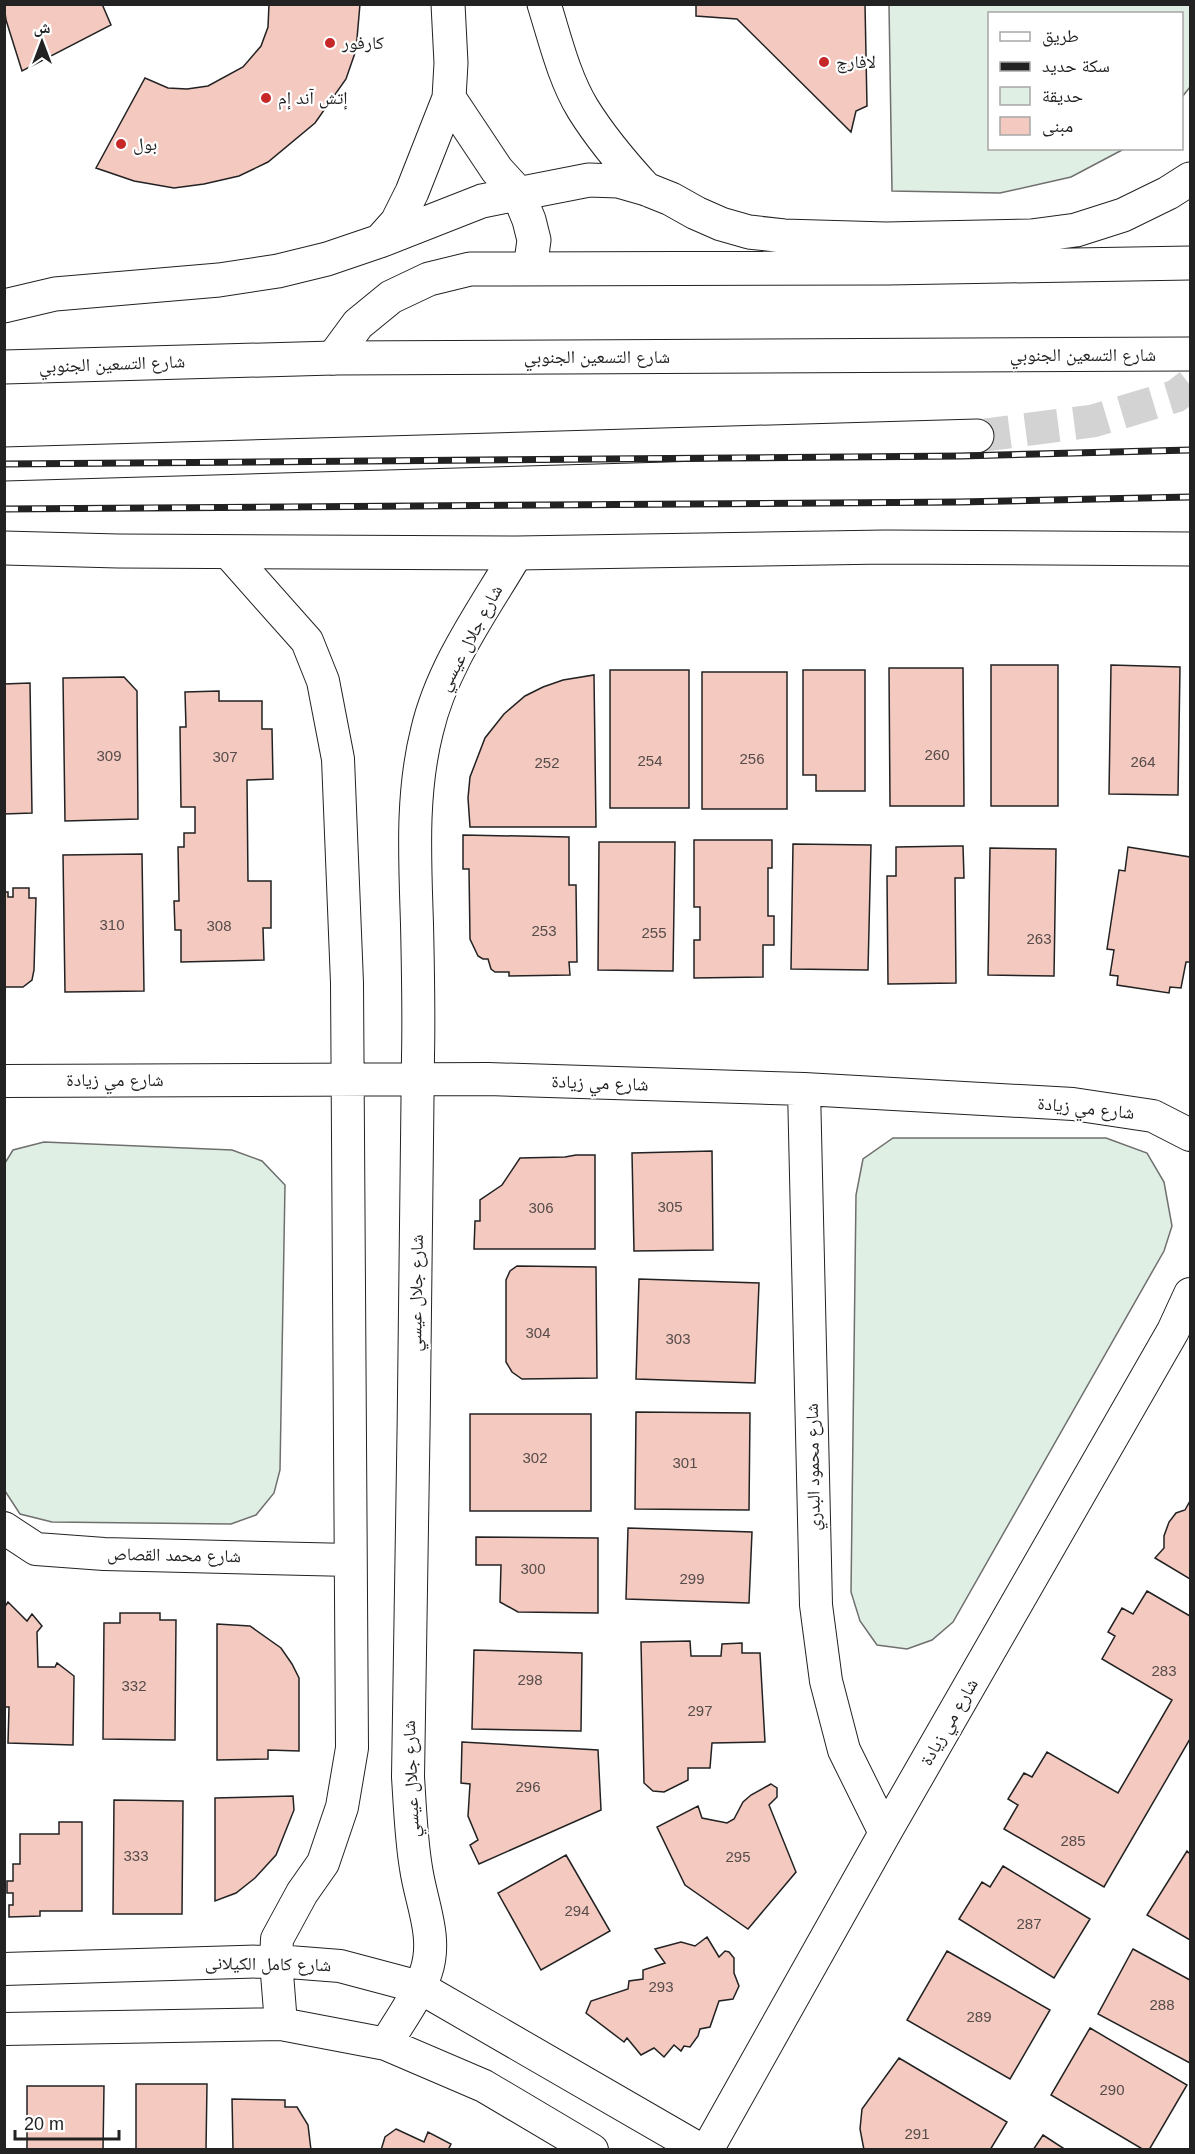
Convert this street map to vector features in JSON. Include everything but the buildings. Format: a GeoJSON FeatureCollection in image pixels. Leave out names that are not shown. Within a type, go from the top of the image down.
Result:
{"type":"FeatureCollection","features":[{"type":"Feature","properties":{"kind":"main road"},"geometry":{"type":"LineString","coordinates":[[380,241],[397,222],[412,192],[449,98],[451,63],[448,4]]}},
{"type":"Feature","properties":{"kind":"main road"},"geometry":{"type":"LineString","coordinates":[[544,4],[560,57],[582,107],[612,150],[646,189]]}},
{"type":"Feature","properties":{"kind":"main road"},"geometry":{"type":"LineString","coordinates":[[449,98],[497,170],[518,193],[534,240],[530,269]]}},
{"type":"Feature","properties":{"kind":"main road"},"geometry":{"type":"LineString","coordinates":[[333,358],[358,324],[391,297],[429,279],[470,269],[530,269],[887,253],[1031,236],[1076,230],[1123,215],[1191,179]]}},
{"type":"Feature","properties":{"kind":"main road"},"geometry":{"type":"LineString","coordinates":[[4,306],[56,294],[219,280],[278,272],[327,259],[380,241],[482,201],[589,180],[618,181],[646,189],[721,224],[749,232],[887,253],[1191,263]]}},
{"type":"Feature","properties":{"kind":"main road","name":"شارع التسعين الجنوبي"},"geometry":{"type":"LineString","coordinates":[[4,367],[333,358],[1191,354]]}},
{"type":"Feature","properties":{"kind":"main road"},"geometry":{"type":"LineString","coordinates":[[4,464],[977,436]]}},
{"type":"Feature","properties":{"kind":"main road"},"geometry":{"type":"LineString","coordinates":[[4,548],[228,552],[517,553],[885,547],[1191,549]]}},
{"type":"Feature","properties":{"kind":"street"},"geometry":{"type":"LineString","coordinates":[[228,552],[307,641],[323,681],[338,759],[347,982],[352,1748],[342,1807],[323,1863],[302,1893],[277,1939],[276,1961],[281,2024]]}},
{"type":"Feature","properties":{"kind":"street","name":"شارع جلال عيسي"},"geometry":{"type":"LineString","coordinates":[[386,2044],[426,1973],[430,1955],[430,1928],[416,1868],[408,1777],[419,984],[414,847],[417,786],[427,730],[441,690],[458,652],[517,553]]}},
{"type":"Feature","properties":{"kind":"street","name":"شارع مي زيادة"},"geometry":{"type":"LineString","coordinates":[[4,1081],[418,1078],[804,1089],[1073,1104],[1153,1116],[1191,1135]]}},
{"type":"Feature","properties":{"kind":"street","name":"شارع محمود البدري"},"geometry":{"type":"LineString","coordinates":[[804,1089],[816,1605],[826,1681],[844,1750],[885,1833]]}},
{"type":"Feature","properties":{"kind":"street","name":"شارع مي زيادة"},"geometry":{"type":"LineString","coordinates":[[707,2150],[885,1833],[1173,1331],[1191,1294]]}},
{"type":"Feature","properties":{"kind":"street","name":"شارع محمد القصاص"},"geometry":{"type":"LineString","coordinates":[[4,1528],[36,1549],[104,1554],[350,1560]]}},
{"type":"Feature","properties":{"kind":"street","name":"شارع كامل الكيلانى"},"geometry":{"type":"LineString","coordinates":[[4,1969],[276,1961],[340,1966],[419,1987],[701,2150]]}},
{"type":"Feature","properties":{"kind":"street"},"geometry":{"type":"LineString","coordinates":[[4,2029],[281,2024],[386,2044],[484,2086],[592,2150]]}},
{"type":"Feature","properties":{"kind":"green space"},"geometry":{"type":"Polygon","coordinates":[[[889,5],[1190,5],[1190,87],[1183,96],[1183,12],[988,12],[988,150],[1122,150],[1071,177],[1000,193],[892,191],[889,5]]]}},
{"type":"Feature","properties":{"kind":"green space"},"geometry":{"type":"Polygon","coordinates":[[[893,1138],[1106,1138],[1147,1153],[1164,1182],[1172,1226],[1164,1251],[953,1622],[932,1640],[907,1649],[877,1645],[860,1621],[851,1592],[856,1195],[863,1159],[893,1138]]]}},
{"type":"Feature","properties":{"kind":"green space"},"geometry":{"type":"Polygon","coordinates":[[[44,1142],[232,1150],[262,1161],[285,1185],[280,1470],[274,1493],[256,1515],[231,1524],[52,1522],[20,1514],[5,1491],[5,1163],[13,1150],[44,1142]]]}},
{"type":"Feature","properties":{"kind":"tunnel"},"geometry":{"type":"LineString","coordinates":[[977,436],[1093,421],[1176,396],[1190,385]]}},
{"type":"Feature","properties":{"kind":"railway"},"geometry":{"type":"LineString","coordinates":[[4,464],[961,456],[1190,450]]}},
{"type":"Feature","properties":{"kind":"railway"},"geometry":{"type":"LineString","coordinates":[[4,509],[959,502],[1190,497]]}},
{"type":"Feature","properties":{"kind":"place","name":"كارفور"},"geometry":{"type":"Point","coordinates":[330,43]}},
{"type":"Feature","properties":{"kind":"place","name":"لافارﭺ"},"geometry":{"type":"Point","coordinates":[824,62]}},
{"type":"Feature","properties":{"kind":"place","name":"إتش آند إم"},"geometry":{"type":"Point","coordinates":[266,98]}},
{"type":"Feature","properties":{"kind":"place","name":"بول"},"geometry":{"type":"Point","coordinates":[121,144]}}]}
